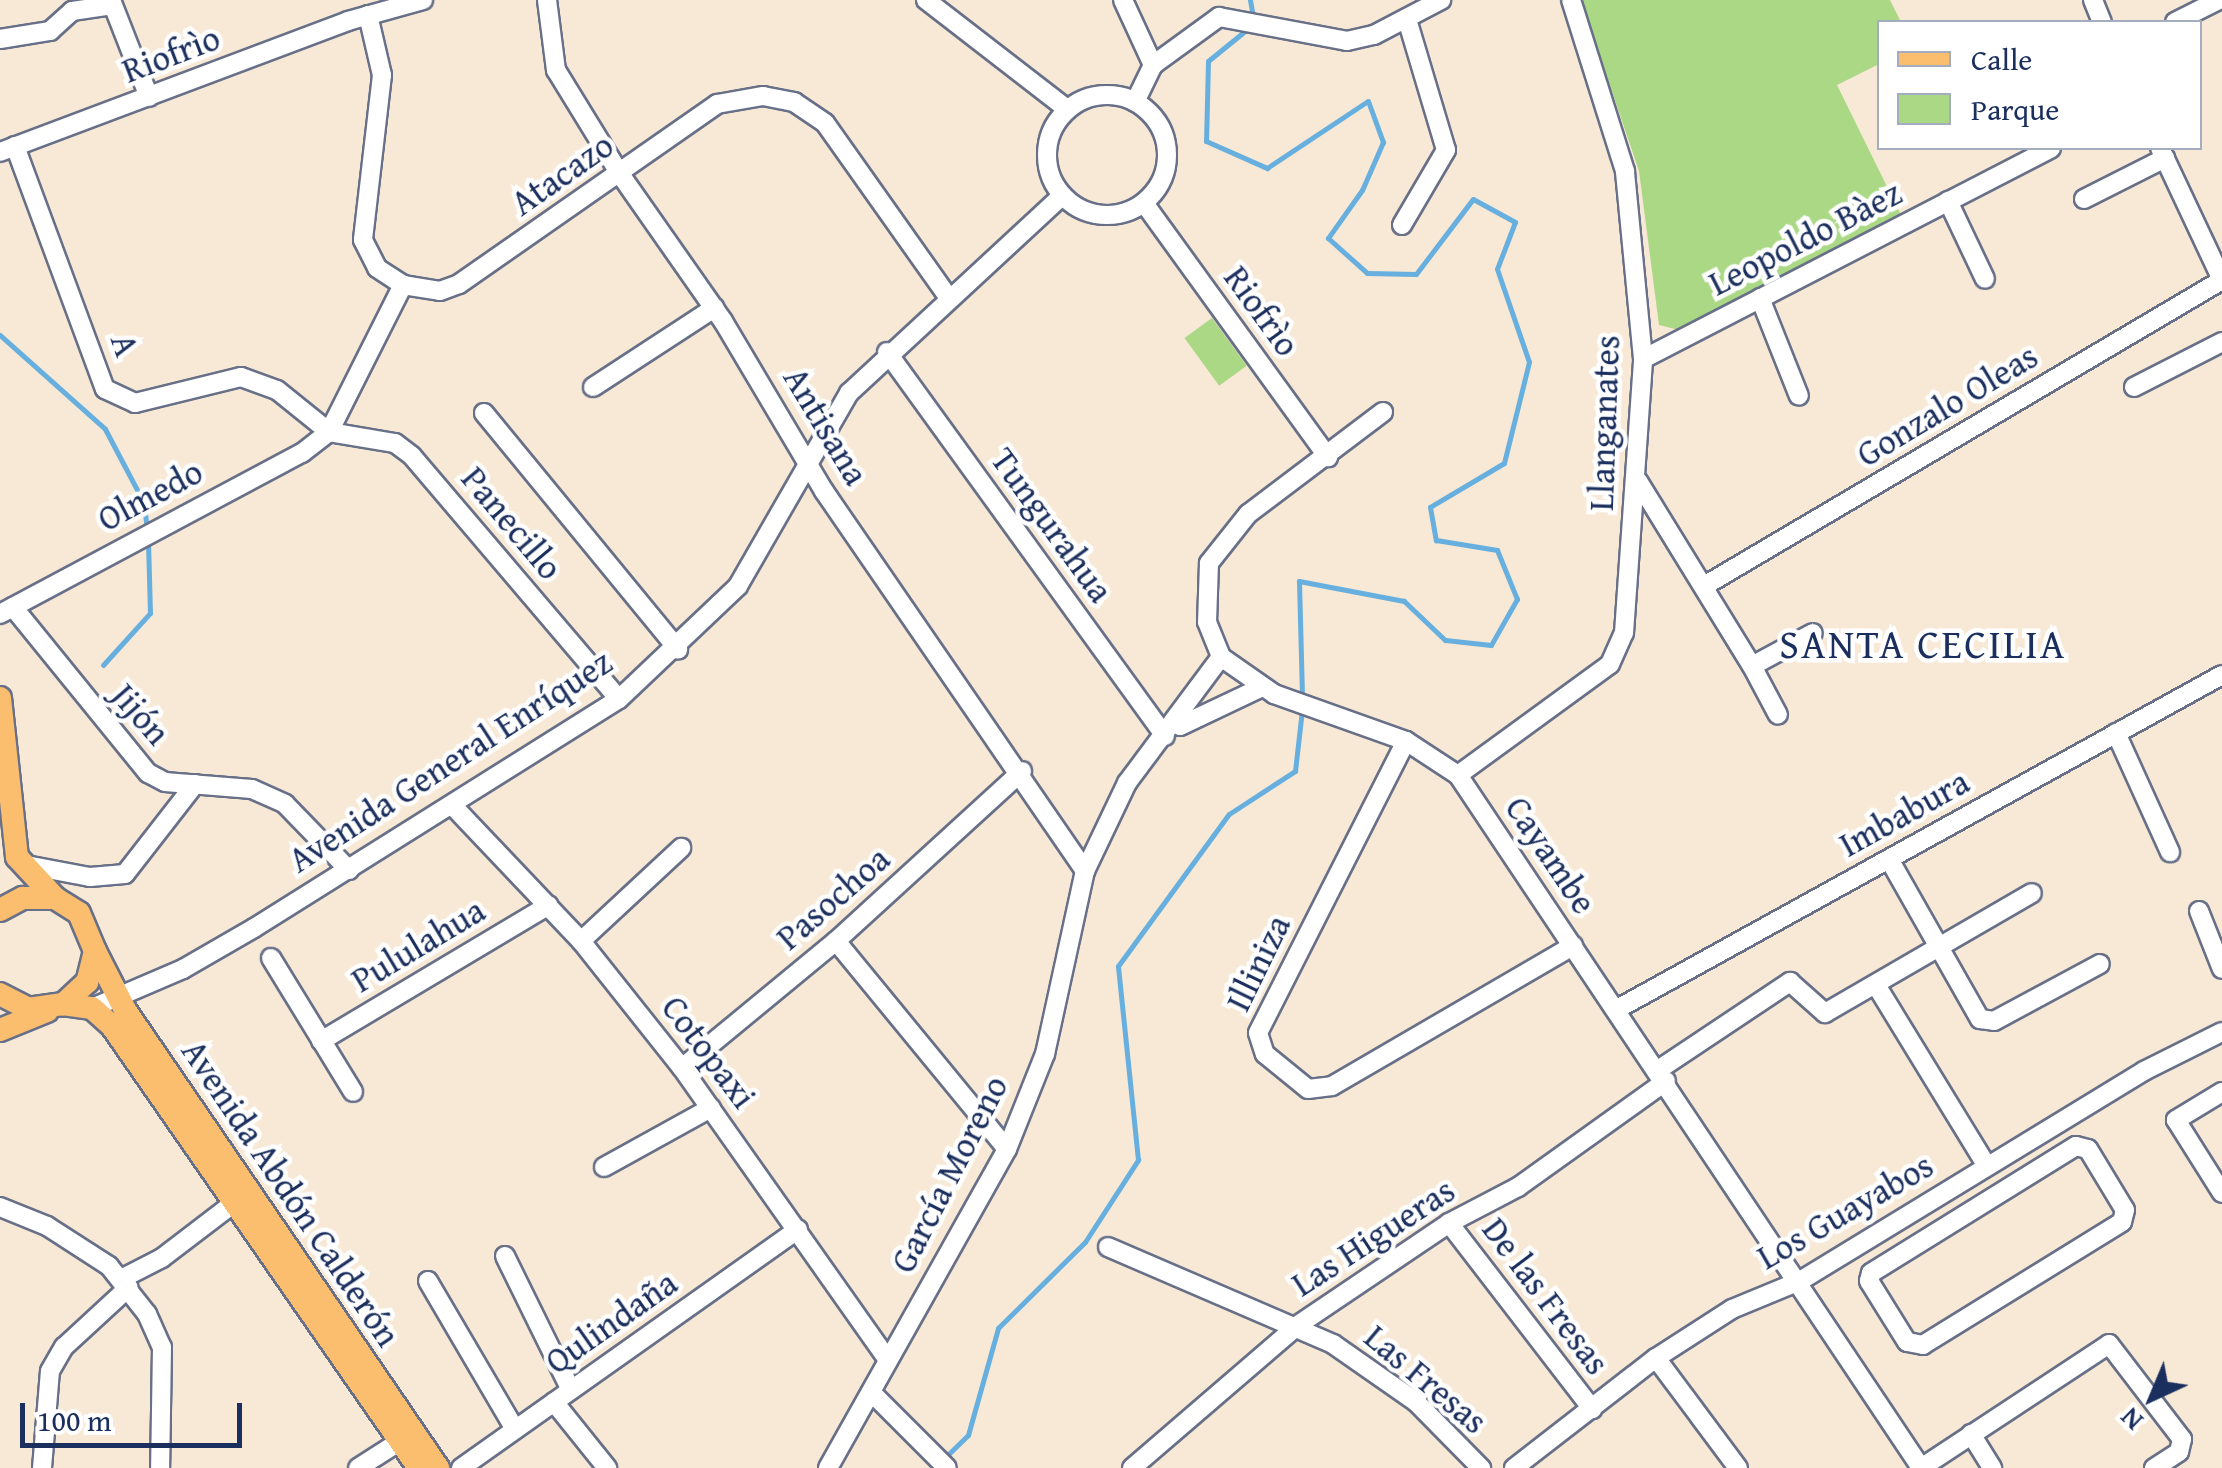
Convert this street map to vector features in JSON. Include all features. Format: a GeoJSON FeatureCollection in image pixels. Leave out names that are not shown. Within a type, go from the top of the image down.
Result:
{"type":"FeatureCollection","features":[{"type":"Feature","properties":{"kind":"main road"},"geometry":{"type":"LineString","coordinates":[[0,698],[20,864],[55,898]]}},
{"type":"Feature","properties":{"kind":"main road"},"geometry":{"type":"LineString","coordinates":[[0,910],[23,898],[55,898]]}},
{"type":"Feature","properties":{"kind":"main road","name":"Avenida Abdón Calderón"},"geometry":{"type":"LineString","coordinates":[[55,898],[88,924],[98,959],[118,998],[405,1438],[419,1468]]}},
{"type":"Feature","properties":{"kind":"main road"},"geometry":{"type":"LineString","coordinates":[[0,1030],[59,1006],[87,982],[98,959]]}},
{"type":"Feature","properties":{"kind":"main road"},"geometry":{"type":"LineString","coordinates":[[0,994],[29,1009],[92,1008]]}},
{"type":"Feature","properties":{"kind":"main road","name":"Avenida Abdón Calderón"},"geometry":{"type":"LineString","coordinates":[[92,1008],[112,1026],[234,1203],[405,1438],[438,1468]]}},
{"type":"Feature","properties":{"kind":"street"},"geometry":{"type":"LineString","coordinates":[[342,0],[348,21]]}},
{"type":"Feature","properties":{"kind":"street","name":"Riofrìo"},"geometry":{"type":"LineString","coordinates":[[8,149],[348,21],[423,0]]}},
{"type":"Feature","properties":{"kind":"street","name":"Antisana"},"geometry":{"type":"LineString","coordinates":[[547,0],[556,70],[620,174],[714,308],[808,462],[1022,771],[1086,871]]}},
{"type":"Feature","properties":{"kind":"street"},"geometry":{"type":"LineString","coordinates":[[926,0],[1067,109]]}},
{"type":"Feature","properties":{"kind":"street"},"geometry":{"type":"LineString","coordinates":[[1123,0],[1153,65]]}},
{"type":"Feature","properties":{"kind":"street"},"geometry":{"type":"LineString","coordinates":[[1135,102],[1153,65],[1200,25],[1235,14],[1347,41],[1407,19],[1441,0]]}},
{"type":"Feature","properties":{"kind":"street","name":"Llanganates"},"geometry":{"type":"LineString","coordinates":[[1458,775],[1618,652],[1638,480],[1643,359],[1625,171],[1571,0]]}},
{"type":"Feature","properties":{"kind":"street"},"geometry":{"type":"LineString","coordinates":[[2179,20],[2218,0]]}},
{"type":"Feature","properties":{"kind":"street"},"geometry":{"type":"LineString","coordinates":[[0,39],[50,31],[72,12],[112,2],[149,97]]}},
{"type":"Feature","properties":{"kind":"street"},"geometry":{"type":"LineString","coordinates":[[329,432],[402,286],[377,268],[364,240],[382,75],[368,15]]}},
{"type":"Feature","properties":{"kind":"street"},"geometry":{"type":"LineString","coordinates":[[1402,225],[1446,150],[1407,19]]}},
{"type":"Feature","properties":{"kind":"street"},"geometry":{"type":"LineString","coordinates":[[1100,95],[1135,102],[1160,126],[1168,159],[1164,176],[1144,203],[1111,216],[1093,214],[1062,196],[1046,161],[1048,142],[1067,109],[1100,95]]}},
{"type":"Feature","properties":{"kind":"street","name":"Atacazo"},"geometry":{"type":"LineString","coordinates":[[402,286],[440,291],[460,284],[717,104],[751,96],[794,102],[825,123],[948,297]]}},
{"type":"Feature","properties":{"kind":"street","name":"A"},"geometry":{"type":"LineString","coordinates":[[8,149],[105,389],[135,403],[241,377],[277,390],[329,432]]}},
{"type":"Feature","properties":{"kind":"street","name":"Leopoldo Bàez"},"geometry":{"type":"LineString","coordinates":[[1643,359],[2047,150]]}},
{"type":"Feature","properties":{"kind":"street"},"geometry":{"type":"LineString","coordinates":[[2084,200],[2163,153],[2216,250],[2222,280]]}},
{"type":"Feature","properties":{"kind":"street","name":"Avenida General Enríquez"},"geometry":{"type":"LineString","coordinates":[[92,1008],[150,984],[349,870],[619,699],[678,648],[749,570],[849,394],[887,352],[1062,196]]}},
{"type":"Feature","properties":{"kind":"street"},"geometry":{"type":"LineString","coordinates":[[1948,201],[1984,280]]}},
{"type":"Feature","properties":{"kind":"street","name":"Riofrìo"},"geometry":{"type":"LineString","coordinates":[[1144,203],[1328,458]]}},
{"type":"Feature","properties":{"kind":"street","name":"Gonzalo Oleas"},"geometry":{"type":"LineString","coordinates":[[1704,586],[2222,280]]}},
{"type":"Feature","properties":{"kind":"street"},"geometry":{"type":"LineString","coordinates":[[1760,298],[1799,396]]}},
{"type":"Feature","properties":{"kind":"street"},"geometry":{"type":"LineString","coordinates":[[593,387],[714,308]]}},
{"type":"Feature","properties":{"kind":"street"},"geometry":{"type":"LineString","coordinates":[[2134,387],[2222,342]]}},
{"type":"Feature","properties":{"kind":"street","name":"Tungurahua"},"geometry":{"type":"LineString","coordinates":[[887,352],[1165,736]]}},
{"type":"Feature","properties":{"kind":"street"},"geometry":{"type":"LineString","coordinates":[[484,412],[678,648]]}},
{"type":"Feature","properties":{"kind":"street"},"geometry":{"type":"LineString","coordinates":[[1221,657],[1207,622],[1209,564],[1248,514],[1328,458],[1384,412]]}},
{"type":"Feature","properties":{"kind":"street","name":"Olmedo"},"geometry":{"type":"LineString","coordinates":[[6,610],[302,453],[329,432]]}},
{"type":"Feature","properties":{"kind":"street","name":"Panecillo"},"geometry":{"type":"LineString","coordinates":[[329,432],[395,443],[412,456],[619,699]]}},
{"type":"Feature","properties":{"kind":"street"},"geometry":{"type":"LineString","coordinates":[[1638,480],[1778,715]]}},
{"type":"Feature","properties":{"kind":"street","name":"Jijón"},"geometry":{"type":"LineString","coordinates":[[6,610],[134,762],[164,782],[252,790],[285,804],[349,870]]}},
{"type":"Feature","properties":{"kind":"street"},"geometry":{"type":"LineString","coordinates":[[1752,666],[1813,633]]}},
{"type":"Feature","properties":{"kind":"street","name":"García Moreno"},"geometry":{"type":"LineString","coordinates":[[828,1468],[1007,1148],[1045,1054],[1086,871],[1128,783],[1221,657]]}},
{"type":"Feature","properties":{"kind":"street","name":"Cayambe"},"geometry":{"type":"LineString","coordinates":[[1221,657],[1267,691],[1406,741],[1458,775],[1618,1008],[1921,1468]]}},
{"type":"Feature","properties":{"kind":"street","name":"Imbabura"},"geometry":{"type":"LineString","coordinates":[[1618,1008],[2222,675]]}},
{"type":"Feature","properties":{"kind":"street","name":"García Moreno"},"geometry":{"type":"LineString","coordinates":[[1165,736],[1267,691]]}},
{"type":"Feature","properties":{"kind":"street"},"geometry":{"type":"LineString","coordinates":[[2116,733],[2170,852]]}},
{"type":"Feature","properties":{"kind":"street","name":"Illiniza"},"geometry":{"type":"LineString","coordinates":[[1406,741],[1258,1032],[1265,1054],[1308,1089],[1332,1086],[1573,946]]}},
{"type":"Feature","properties":{"kind":"street","name":"Pasochoa"},"geometry":{"type":"LineString","coordinates":[[682,1068],[836,941],[1022,771]]}},
{"type":"Feature","properties":{"kind":"street"},"geometry":{"type":"LineString","coordinates":[[20,864],[90,877],[124,874],[195,784]]}},
{"type":"Feature","properties":{"kind":"street","name":"Cotopaxi"},"geometry":{"type":"LineString","coordinates":[[453,806],[582,941],[682,1068],[887,1358]]}},
{"type":"Feature","properties":{"kind":"street"},"geometry":{"type":"LineString","coordinates":[[582,941],[682,848]]}},
{"type":"Feature","properties":{"kind":"street"},"geometry":{"type":"LineString","coordinates":[[1888,859],[1937,949],[1986,1022],[2100,964]]}},
{"type":"Feature","properties":{"kind":"street"},"geometry":{"type":"LineString","coordinates":[[1986,1166],[1876,985],[2032,892]]}},
{"type":"Feature","properties":{"kind":"street","name":"Pululahua"},"geometry":{"type":"LineString","coordinates":[[321,1042],[549,905]]}},
{"type":"Feature","properties":{"kind":"street"},"geometry":{"type":"LineString","coordinates":[[2199,911],[2222,970]]}},
{"type":"Feature","properties":{"kind":"street"},"geometry":{"type":"LineString","coordinates":[[836,941],[1007,1148]]}},
{"type":"Feature","properties":{"kind":"street"},"geometry":{"type":"LineString","coordinates":[[271,958],[353,1092]]}},
{"type":"Feature","properties":{"kind":"street"},"geometry":{"type":"LineString","coordinates":[[98,959],[150,984]]}},
{"type":"Feature","properties":{"kind":"street","name":"Las Higueras"},"geometry":{"type":"LineString","coordinates":[[1132,1468],[1298,1325],[1450,1222],[1518,1187],[1790,982],[1825,1013],[1876,985]]}},
{"type":"Feature","properties":{"kind":"street","name":"Los Guayabos"},"geometry":{"type":"LineString","coordinates":[[1514,1468],[1656,1358],[1732,1309],[1800,1281],[1986,1166],[2222,1032]]}},
{"type":"Feature","properties":{"kind":"street"},"geometry":{"type":"LineString","coordinates":[[2222,1092],[2176,1120],[2222,1192]]}},
{"type":"Feature","properties":{"kind":"street"},"geometry":{"type":"LineString","coordinates":[[604,1167],[711,1108]]}},
{"type":"Feature","properties":{"kind":"street"},"geometry":{"type":"LineString","coordinates":[[2083,1146],[2125,1218],[1914,1345],[1868,1281],[1871,1272],[1980,1203],[2083,1146]]}},
{"type":"Feature","properties":{"kind":"street"},"geometry":{"type":"LineString","coordinates":[[1965,1179],[1980,1203]]}},
{"type":"Feature","properties":{"kind":"street"},"geometry":{"type":"LineString","coordinates":[[42,1468],[50,1370],[64,1346],[125,1283],[234,1203]]}},
{"type":"Feature","properties":{"kind":"street"},"geometry":{"type":"LineString","coordinates":[[0,1207],[48,1226],[125,1283],[162,1347],[160,1468]]}},
{"type":"Feature","properties":{"kind":"street","name":"De las Fresas"},"geometry":{"type":"LineString","coordinates":[[1450,1222],[1592,1409]]}},
{"type":"Feature","properties":{"kind":"street","name":"Qulindaña"},"geometry":{"type":"LineString","coordinates":[[461,1468],[798,1229]]}},
{"type":"Feature","properties":{"kind":"street","name":"Las Fresas"},"geometry":{"type":"LineString","coordinates":[[1108,1248],[1298,1325],[1416,1402],[1481,1468]]}},
{"type":"Feature","properties":{"kind":"street"},"geometry":{"type":"LineString","coordinates":[[505,1256],[572,1390]]}},
{"type":"Feature","properties":{"kind":"street"},"geometry":{"type":"LineString","coordinates":[[428,1281],[515,1430]]}},
{"type":"Feature","properties":{"kind":"street"},"geometry":{"type":"LineString","coordinates":[[1921,1468],[2109,1344],[2182,1439],[2179,1452],[2154,1468]]}},
{"type":"Feature","properties":{"kind":"street"},"geometry":{"type":"LineString","coordinates":[[1656,1358],[1738,1468]]}},
{"type":"Feature","properties":{"kind":"street"},"geometry":{"type":"LineString","coordinates":[[871,1392],[947,1468]]}},
{"type":"Feature","properties":{"kind":"street"},"geometry":{"type":"LineString","coordinates":[[554,1402],[606,1468]]}},
{"type":"Feature","properties":{"kind":"street"},"geometry":{"type":"LineString","coordinates":[[1971,1434],[1992,1468]]}},
{"type":"Feature","properties":{"kind":"street"},"geometry":{"type":"LineString","coordinates":[[358,1468],[405,1438]]}},
{"type":"Feature","properties":{"kind":"green space"},"geometry":{"type":"Polygon","coordinates":[[[1581,0],[1890,0],[1900,20],[1877,20],[1877,65],[1837,85],[1902,217],[1683,331],[1659,325],[1639,171],[1581,0]]]}},
{"type":"Feature","properties":{"kind":"green space"},"geometry":{"type":"Polygon","coordinates":[[[1212,318],[1247,366],[1219,386],[1184,338],[1212,318]]]}},
{"type":"Feature","properties":{"kind":"waterway"},"geometry":{"type":"LineString","coordinates":[[1250,0],[1253,17]]}},
{"type":"Feature","properties":{"kind":"waterway"},"geometry":{"type":"LineString","coordinates":[[1251,26],[1208,61],[1206,141],[1267,168],[1368,101],[1383,142],[1362,190],[1328,238],[1367,273],[1416,274],[1473,199],[1515,222],[1497,269],[1529,362],[1504,463],[1430,507],[1436,540],[1497,550],[1517,599],[1491,645],[1445,640],[1404,601],[1299,581],[1302,699]]}},
{"type":"Feature","properties":{"kind":"waterway"},"geometry":{"type":"LineString","coordinates":[[0,335],[105,429],[144,503],[147,530]]}},
{"type":"Feature","properties":{"kind":"waterway"},"geometry":{"type":"LineString","coordinates":[[103,665],[150,613],[148,541]]}},
{"type":"Feature","properties":{"kind":"waterway"},"geometry":{"type":"LineString","coordinates":[[934,1468],[968,1435],[998,1328],[1085,1242],[1138,1160],[1118,966],[1229,814],[1295,771],[1302,710]]}},
{"type":"Feature","properties":{"kind":"district","name":"SANTA CECILIA"},"geometry":{"type":"Point","coordinates":[1923,644]}}]}
